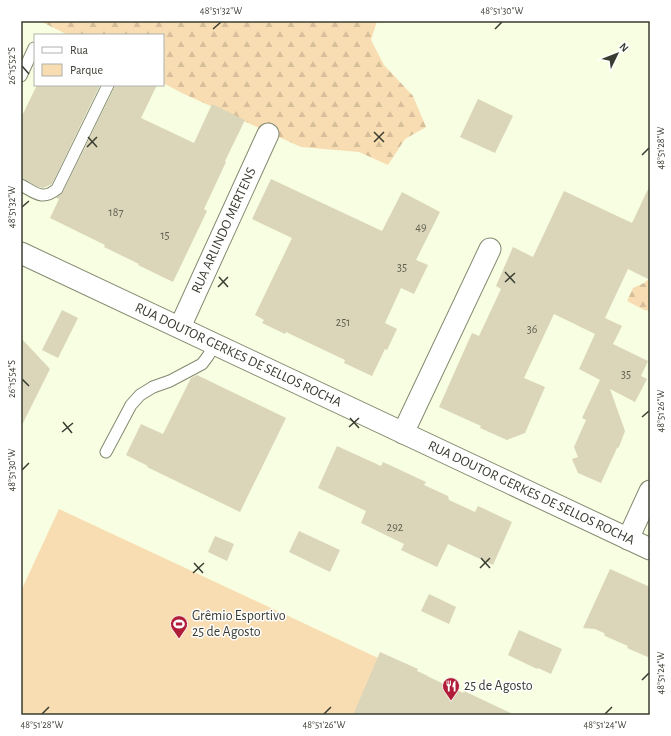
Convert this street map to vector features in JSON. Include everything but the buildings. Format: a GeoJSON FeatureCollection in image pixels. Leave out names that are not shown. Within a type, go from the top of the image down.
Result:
{"type":"FeatureCollection","features":[{"type":"Feature","properties":{"kind":"street","name":"RUA ARLINDO MERTENS"},"geometry":{"type":"LineString","coordinates":[[180,327],[268,134]]}},
{"type":"Feature","properties":{"kind":"street"},"geometry":{"type":"LineString","coordinates":[[403,433],[490,249]]}},
{"type":"Feature","properties":{"kind":"street","name":"RUA DOUTOR GERKES DE SELLOS ROCHA"},"geometry":{"type":"LineString","coordinates":[[21,253],[650,549]]}},
{"type":"Feature","properties":{"kind":"street"},"geometry":{"type":"LineString","coordinates":[[628,539],[650,492]]}},
{"type":"Feature","properties":{"kind":"lane"},"geometry":{"type":"LineString","coordinates":[[21,76],[34,48]]}},
{"type":"Feature","properties":{"kind":"lane"},"geometry":{"type":"LineString","coordinates":[[21,185],[42,196],[50,194],[57,189],[108,86]]}},
{"type":"Feature","properties":{"kind":"lane"},"geometry":{"type":"LineString","coordinates":[[106,452],[131,405],[140,395],[153,387],[170,381],[202,364],[215,344]]}},
{"type":"Feature","properties":{"kind":"green space"},"geometry":{"type":"Polygon","coordinates":[[[40,21],[377,21],[371,40],[384,65],[413,96],[426,127],[405,139],[388,165],[359,152],[301,147],[164,84],[164,34],[66,34],[40,21]]]}},
{"type":"Feature","properties":{"kind":"green space"},"geometry":{"type":"Polygon","coordinates":[[[650,278],[650,311],[644,310],[627,301],[633,288],[644,283],[650,278]]]}},
{"type":"Feature","properties":{"kind":"green space","name":"Grêmio Esportivo 25 de Agosto"},"geometry":{"type":"Polygon","coordinates":[[[59,509],[500,715],[21,715],[21,591],[59,509]]]}},
{"type":"Feature","properties":{"kind":"place","name":"Grêmio Esportivo 25 de Agosto"},"geometry":{"type":"Point","coordinates":[179,639]}},
{"type":"Feature","properties":{"kind":"place","name":"25 de Agosto"},"geometry":{"type":"Point","coordinates":[451,701]}}]}
